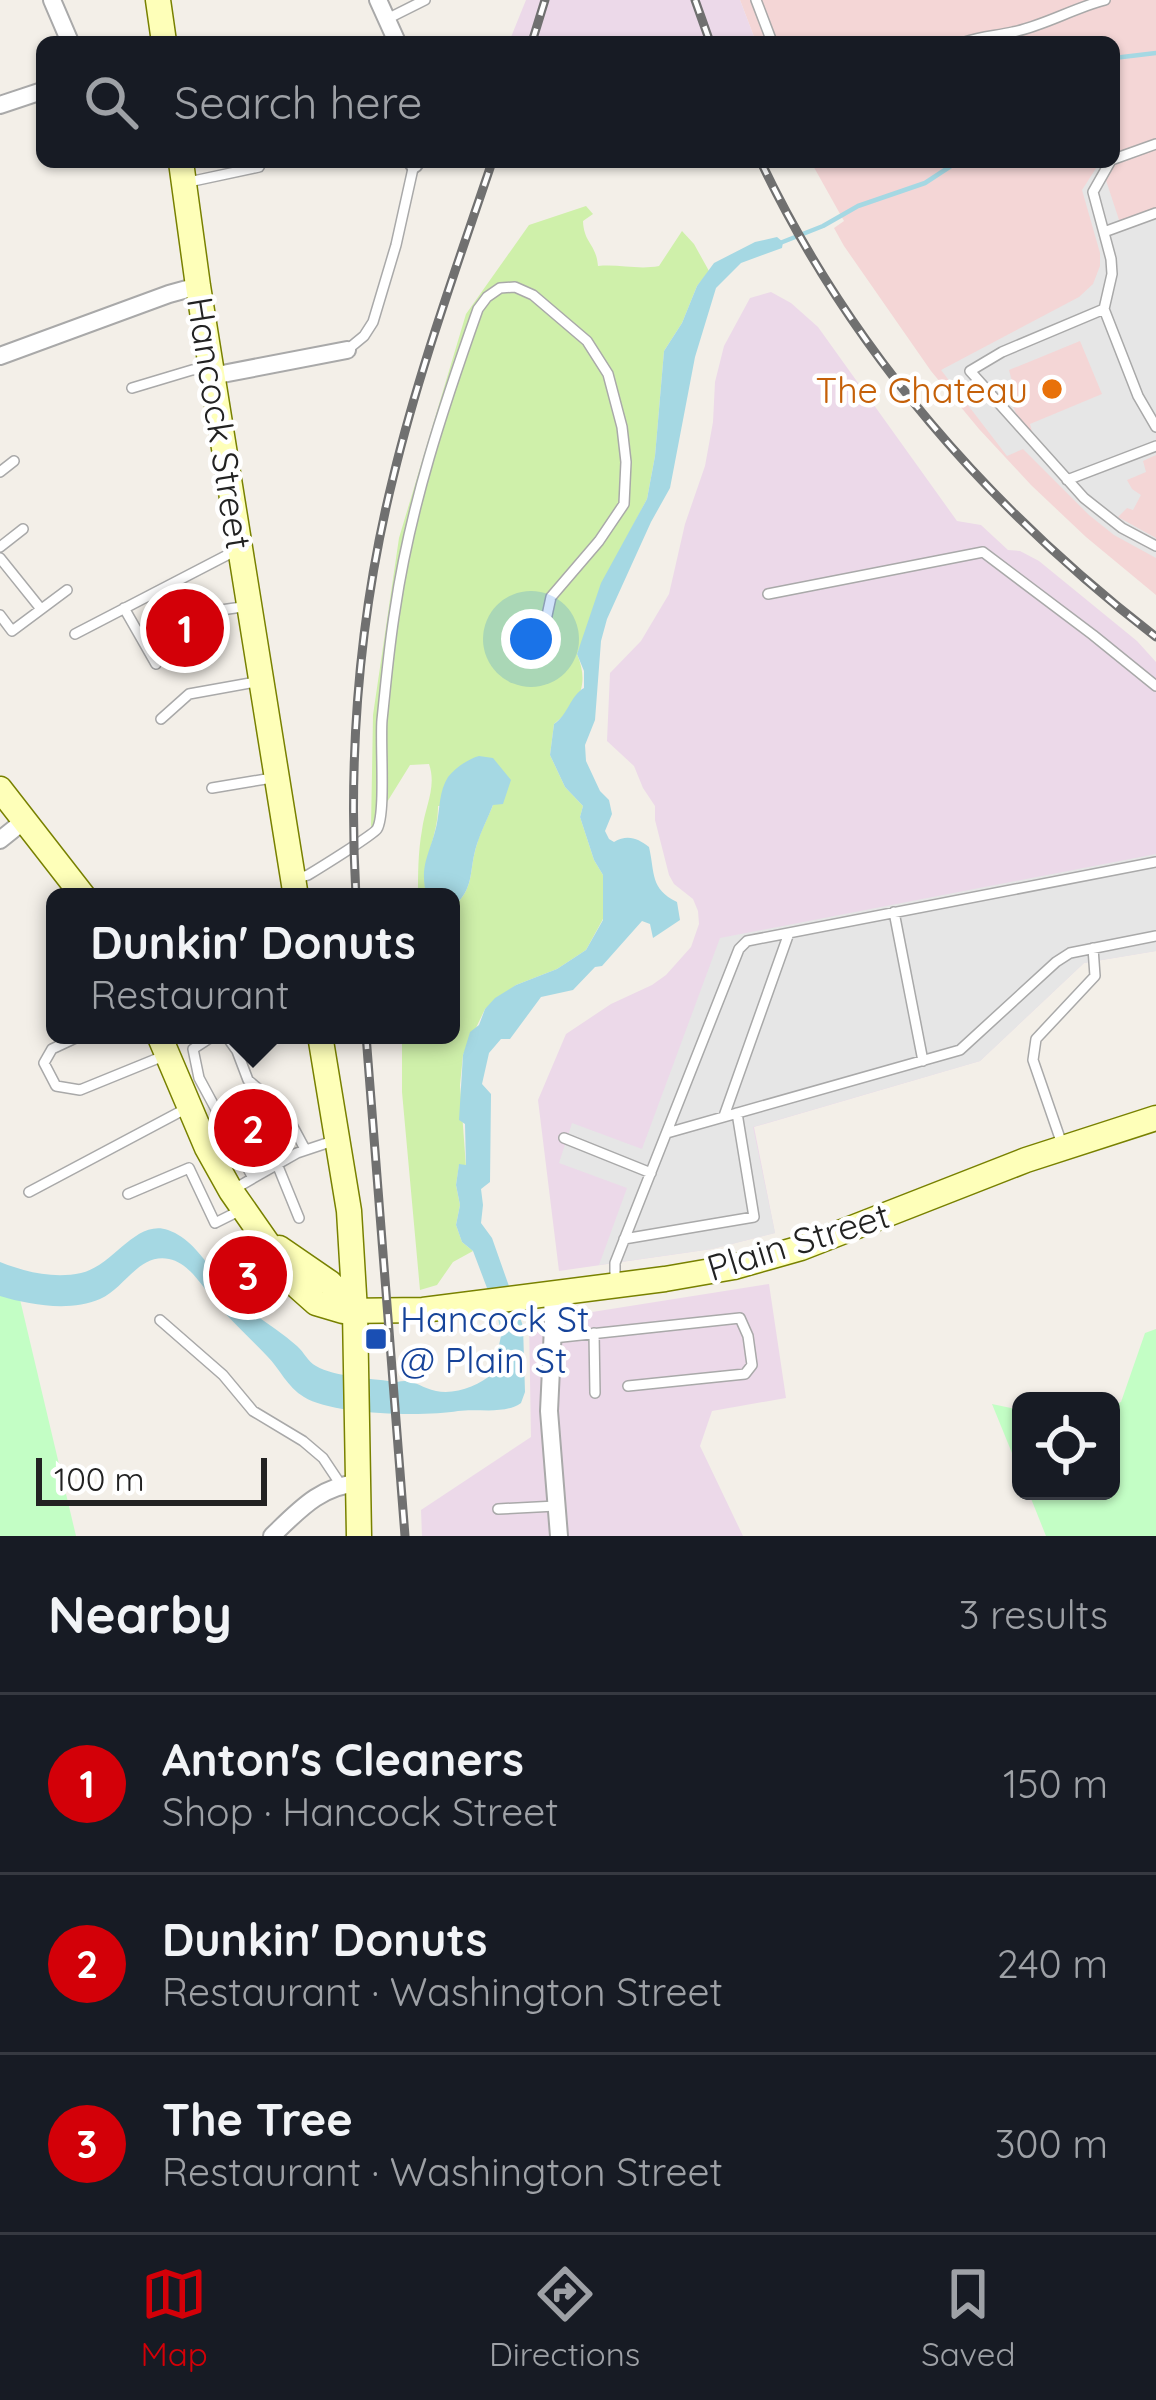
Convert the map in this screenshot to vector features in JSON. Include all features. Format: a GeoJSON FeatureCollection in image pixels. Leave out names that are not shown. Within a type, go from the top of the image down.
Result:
{"type":"FeatureCollection","features":[{"type":"Feature","properties":{"kind":"main road"},"geometry":{"type":"LineString","coordinates":[[158,0],[163,36]]}},
{"type":"Feature","properties":{"kind":"main road","name":"Hancock Street"},"geometry":{"type":"LineString","coordinates":[[183,172],[294,888]]}},
{"type":"Feature","properties":{"kind":"main road"},"geometry":{"type":"LineString","coordinates":[[0,789],[77,888]]}},
{"type":"Feature","properties":{"kind":"main road"},"geometry":{"type":"LineString","coordinates":[[322,1044],[349,1210],[358,1422],[350,1484],[359,1536]]}},
{"type":"Feature","properties":{"kind":"main road"},"geometry":{"type":"LineString","coordinates":[[163,1045],[189,1107],[201,1163],[242,1193],[268,1241],[323,1278],[355,1311]]}},
{"type":"Feature","properties":{"kind":"main road","name":"Plain Street"},"geometry":{"type":"LineString","coordinates":[[355,1311],[407,1311],[615,1285],[779,1256],[1063,1148],[1156,1118]]}},
{"type":"Feature","properties":{"kind":"street"},"geometry":{"type":"LineString","coordinates":[[52,0],[67,36]]}},
{"type":"Feature","properties":{"kind":"street"},"geometry":{"type":"LineString","coordinates":[[378,0],[395,36]]}},
{"type":"Feature","properties":{"kind":"street"},"geometry":{"type":"LineString","coordinates":[[0,106],[36,94]]}},
{"type":"Feature","properties":{"kind":"street"},"geometry":{"type":"LineString","coordinates":[[0,356],[198,286]]}},
{"type":"Feature","properties":{"kind":"street"},"geometry":{"type":"LineString","coordinates":[[212,371],[347,350]]}},
{"type":"Feature","properties":{"kind":"street"},"geometry":{"type":"LineString","coordinates":[[0,840],[25,820]]}},
{"type":"Feature","properties":{"kind":"street"},"geometry":{"type":"LineString","coordinates":[[552,1293],[549,1411],[559,1536]]}},
{"type":"Feature","properties":{"kind":"street"},"geometry":{"type":"LineString","coordinates":[[272,1536],[310,1501],[350,1484]]}},
{"type":"Feature","properties":{"kind":"lane"},"geometry":{"type":"LineString","coordinates":[[387,20],[425,0]]}},
{"type":"Feature","properties":{"kind":"lane"},"geometry":{"type":"LineString","coordinates":[[756,0],[770,36]]}},
{"type":"Feature","properties":{"kind":"lane"},"geometry":{"type":"LineString","coordinates":[[981,36],[1014,32],[1105,0]]}},
{"type":"Feature","properties":{"kind":"lane"},"geometry":{"type":"LineString","coordinates":[[1120,157],[1156,144]]}},
{"type":"Feature","properties":{"kind":"lane"},"geometry":{"type":"LineString","coordinates":[[183,172],[244,168]]}},
{"type":"Feature","properties":{"kind":"lane"},"geometry":{"type":"LineString","coordinates":[[347,350],[373,322],[413,168]]}},
{"type":"Feature","properties":{"kind":"lane"},"geometry":{"type":"LineString","coordinates":[[1107,168],[1093,192],[1112,274],[1105,309],[1138,396],[1156,427]]}},
{"type":"Feature","properties":{"kind":"lane"},"geometry":{"type":"LineString","coordinates":[[1104,232],[1156,213]]}},
{"type":"Feature","properties":{"kind":"lane"},"geometry":{"type":"LineString","coordinates":[[294,888],[377,829],[381,726],[392,628],[416,509],[440,418],[478,309],[500,288],[515,287],[533,296],[587,341],[608,374],[622,427],[624,504],[551,597],[547,644]]}},
{"type":"Feature","properties":{"kind":"lane"},"geometry":{"type":"LineString","coordinates":[[1105,309],[1002,352],[970,371],[1101,514],[1156,546]]}},
{"type":"Feature","properties":{"kind":"lane"},"geometry":{"type":"LineString","coordinates":[[132,388],[192,370],[212,371]]}},
{"type":"Feature","properties":{"kind":"lane"},"geometry":{"type":"LineString","coordinates":[[1067,480],[1156,446]]}},
{"type":"Feature","properties":{"kind":"lane"},"geometry":{"type":"LineString","coordinates":[[0,472],[14,461]]}},
{"type":"Feature","properties":{"kind":"lane"},"geometry":{"type":"LineString","coordinates":[[0,547],[22,530]]}},
{"type":"Feature","properties":{"kind":"lane"},"geometry":{"type":"LineString","coordinates":[[75,634],[240,549]]}},
{"type":"Feature","properties":{"kind":"lane"},"geometry":{"type":"LineString","coordinates":[[768,594],[983,552],[1156,686]]}},
{"type":"Feature","properties":{"kind":"lane"},"geometry":{"type":"LineString","coordinates":[[0,558],[41,609]]}},
{"type":"Feature","properties":{"kind":"lane"},"geometry":{"type":"LineString","coordinates":[[0,615],[11,631],[67,590]]}},
{"type":"Feature","properties":{"kind":"lane"},"geometry":{"type":"LineString","coordinates":[[214,611],[249,606]]}},
{"type":"Feature","properties":{"kind":"lane"},"geometry":{"type":"LineString","coordinates":[[124,608],[156,664]]}},
{"type":"Feature","properties":{"kind":"lane"},"geometry":{"type":"LineString","coordinates":[[161,718],[189,694],[261,681]]}},
{"type":"Feature","properties":{"kind":"lane"},"geometry":{"type":"LineString","coordinates":[[212,788],[277,777]]}},
{"type":"Feature","properties":{"kind":"lane"},"geometry":{"type":"LineString","coordinates":[[615,1285],[615,1263],[624,1239],[739,949],[747,941],[1156,862]]}},
{"type":"Feature","properties":{"kind":"lane"},"geometry":{"type":"LineString","coordinates":[[894,913],[923,1060]]}},
{"type":"Feature","properties":{"kind":"lane"},"geometry":{"type":"LineString","coordinates":[[724,1117],[790,933]]}},
{"type":"Feature","properties":{"kind":"lane"},"geometry":{"type":"LineString","coordinates":[[668,1133],[960,1050],[1070,953],[1156,936]]}},
{"type":"Feature","properties":{"kind":"lane"},"geometry":{"type":"LineString","coordinates":[[1063,1148],[1033,1048],[1095,976],[1093,948]]}},
{"type":"Feature","properties":{"kind":"lane"},"geometry":{"type":"LineString","coordinates":[[63,1044],[52,1049],[44,1063],[56,1086],[80,1090],[163,1045]]}},
{"type":"Feature","properties":{"kind":"lane"},"geometry":{"type":"LineString","coordinates":[[201,1044],[193,1049],[199,1078],[242,1193]]}},
{"type":"Feature","properties":{"kind":"lane"},"geometry":{"type":"LineString","coordinates":[[232,1044],[248,1080],[290,1121],[305,1149]]}},
{"type":"Feature","properties":{"kind":"lane"},"geometry":{"type":"LineString","coordinates":[[29,1192],[189,1107]]}},
{"type":"Feature","properties":{"kind":"lane"},"geometry":{"type":"LineString","coordinates":[[624,1239],[754,1217],[737,1113]]}},
{"type":"Feature","properties":{"kind":"lane"},"geometry":{"type":"LineString","coordinates":[[564,1138],[651,1173]]}},
{"type":"Feature","properties":{"kind":"lane"},"geometry":{"type":"LineString","coordinates":[[128,1194],[201,1163],[215,1223],[277,1164],[305,1149],[339,1140]]}},
{"type":"Feature","properties":{"kind":"lane"},"geometry":{"type":"LineString","coordinates":[[277,1164],[298,1218]]}},
{"type":"Feature","properties":{"kind":"lane"},"geometry":{"type":"LineString","coordinates":[[553,1338],[740,1318],[752,1365],[745,1374],[628,1386]]}},
{"type":"Feature","properties":{"kind":"lane"},"geometry":{"type":"LineString","coordinates":[[160,1320],[223,1375],[253,1411],[303,1441],[350,1484]]}},
{"type":"Feature","properties":{"kind":"lane"},"geometry":{"type":"LineString","coordinates":[[594,1333],[595,1393]]}},
{"type":"Feature","properties":{"kind":"lane"},"geometry":{"type":"LineString","coordinates":[[498,1509],[556,1506]]}},
{"type":"Feature","properties":{"kind":"shaded area"},"geometry":{"type":"Polygon","coordinates":[[[526,0],[740,0],[754,36],[511,36],[526,0]]]}},
{"type":"Feature","properties":{"kind":"shaded area"},"geometry":{"type":"Polygon","coordinates":[[[740,0],[1156,0],[1156,595],[1031,485],[931,371],[844,246],[834,228],[844,221],[814,168],[1120,168],[1120,36],[754,36],[740,0]]]}},
{"type":"Feature","properties":{"kind":"shaded area"},"geometry":{"type":"Polygon","coordinates":[[[1096,168],[1102,168],[1121,226],[1156,214],[1156,455],[1143,461],[1146,472],[1127,480],[1141,495],[1133,510],[1127,508],[1118,517],[1156,538],[1156,558],[1089,515],[1023,449],[1007,456],[941,370],[1079,297],[1093,284],[1100,253],[1082,190],[1096,168]],[[1080,341],[1009,370],[1013,385],[1006,389],[1019,421],[1033,435],[1030,424],[1102,394],[1080,341]]]}},
{"type":"Feature","properties":{"kind":"shaded area"},"geometry":{"type":"Polygon","coordinates":[[[771,292],[818,327],[957,521],[981,525],[1008,550],[1039,561],[1156,662],[1156,951],[1084,963],[980,1061],[754,1127],[775,1233],[712,1249],[559,1271],[538,1100],[566,1034],[666,975],[691,947],[699,924],[693,899],[669,875],[655,806],[634,766],[607,741],[610,673],[641,641],[669,594],[705,466],[724,346],[750,298],[771,292]]]}},
{"type":"Feature","properties":{"kind":"shaded area"},"geometry":{"type":"Polygon","coordinates":[[[1156,854],[1156,951],[1084,963],[980,1061],[753,1127],[775,1233],[712,1249],[599,1265],[627,1188],[559,1163],[572,1123],[642,1149],[720,938],[1156,854]]]}},
{"type":"Feature","properties":{"kind":"shaded area"},"geometry":{"type":"Polygon","coordinates":[[[769,1284],[786,1398],[712,1411],[700,1446],[743,1536],[422,1536],[421,1510],[531,1437],[529,1322],[769,1284]]]}},
{"type":"Feature","properties":{"kind":"green space"},"geometry":{"type":"Polygon","coordinates":[[[586,206],[593,214],[583,221],[584,229],[598,266],[659,266],[682,231],[709,271],[664,351],[647,499],[577,654],[580,693],[554,724],[550,755],[565,787],[583,806],[580,817],[603,875],[603,919],[586,950],[557,969],[516,985],[485,1009],[463,1055],[460,1085],[466,1167],[459,1165],[456,1225],[462,1242],[473,1251],[453,1262],[437,1285],[420,1290],[402,1044],[460,1044],[460,899],[493,805],[438,806],[426,888],[418,888],[431,789],[429,764],[410,765],[371,828],[373,715],[399,538],[466,314],[529,225],[586,206]]]}},
{"type":"Feature","properties":{"kind":"green space"},"geometry":{"type":"Polygon","coordinates":[[[0,1285],[18,1291],[76,1536],[0,1536],[0,1285]]]}},
{"type":"Feature","properties":{"kind":"green space"},"geometry":{"type":"Polygon","coordinates":[[[1156,1329],[1156,1536],[1046,1536],[1032,1500],[1120,1500],[1120,1402],[1145,1333],[1156,1329]]]}},
{"type":"Feature","properties":{"kind":"green space"},"geometry":{"type":"Polygon","coordinates":[[[992,1404],[1012,1408],[1012,1453],[992,1404]]]}},
{"type":"Feature","properties":{"kind":"water"},"geometry":{"type":"Polygon","coordinates":[[[777,237],[782,248],[741,263],[716,288],[695,357],[670,488],[607,619],[595,720],[585,745],[586,761],[609,800],[612,814],[605,831],[609,839],[632,838],[649,847],[655,879],[662,892],[677,902],[680,920],[653,938],[650,924],[642,921],[573,990],[541,997],[510,1039],[501,1039],[489,1053],[482,1084],[491,1094],[490,1182],[481,1189],[481,1223],[492,1238],[523,1326],[525,1392],[521,1403],[499,1410],[402,1414],[317,1403],[293,1388],[190,1271],[169,1259],[149,1261],[109,1294],[88,1303],[50,1306],[0,1296],[0,1262],[40,1274],[81,1273],[156,1228],[178,1235],[196,1249],[240,1302],[324,1370],[408,1381],[443,1392],[466,1388],[493,1373],[501,1336],[498,1317],[473,1251],[462,1242],[456,1225],[459,1164],[466,1165],[465,1124],[459,1120],[463,1055],[470,1032],[495,998],[586,950],[603,920],[603,875],[580,817],[583,806],[565,787],[550,755],[554,724],[584,688],[577,654],[601,583],[647,499],[664,351],[714,263],[755,242],[777,237]]]}},
{"type":"Feature","properties":{"kind":"water"},"geometry":{"type":"Polygon","coordinates":[[[493,758],[511,780],[503,804],[493,805],[480,834],[468,887],[460,899],[460,888],[425,888],[425,867],[445,782],[470,759],[493,758]]]}},
{"type":"Feature","properties":{"kind":"waterway"},"geometry":{"type":"LineString","coordinates":[[1120,57],[1156,53]]}},
{"type":"Feature","properties":{"kind":"waterway"},"geometry":{"type":"LineString","coordinates":[[780,243],[858,206],[925,183],[948,168]]}},
{"type":"Feature","properties":{"kind":"railway"},"geometry":{"type":"LineString","coordinates":[[534,36],[545,0]]}},
{"type":"Feature","properties":{"kind":"railway"},"geometry":{"type":"LineString","coordinates":[[695,0],[708,36]]}},
{"type":"Feature","properties":{"kind":"railway"},"geometry":{"type":"LineString","coordinates":[[356,888],[355,739],[364,634],[381,530],[439,318],[490,168]]}},
{"type":"Feature","properties":{"kind":"railway"},"geometry":{"type":"LineString","coordinates":[[764,168],[837,298],[930,423],[1037,536],[1156,637]]}},
{"type":"Feature","properties":{"kind":"railway"},"geometry":{"type":"LineString","coordinates":[[367,1044],[405,1536]]}},
{"type":"Feature","properties":{"kind":"place","name":"The Chateau"},"geometry":{"type":"Point","coordinates":[1052,389]}},
{"type":"Feature","properties":{"kind":"place","name":"Anton's Cleaners"},"geometry":{"type":"Point","coordinates":[185,628]}},
{"type":"Feature","properties":{"kind":"place","name":"Dunkin' Donuts"},"geometry":{"type":"Point","coordinates":[253,1128]}},
{"type":"Feature","properties":{"kind":"place","name":"The Tree"},"geometry":{"type":"Point","coordinates":[248,1275]}},
{"type":"Feature","properties":{"kind":"place","name":"Hancock St @ Plain St"},"geometry":{"type":"Point","coordinates":[376,1339]}}]}
